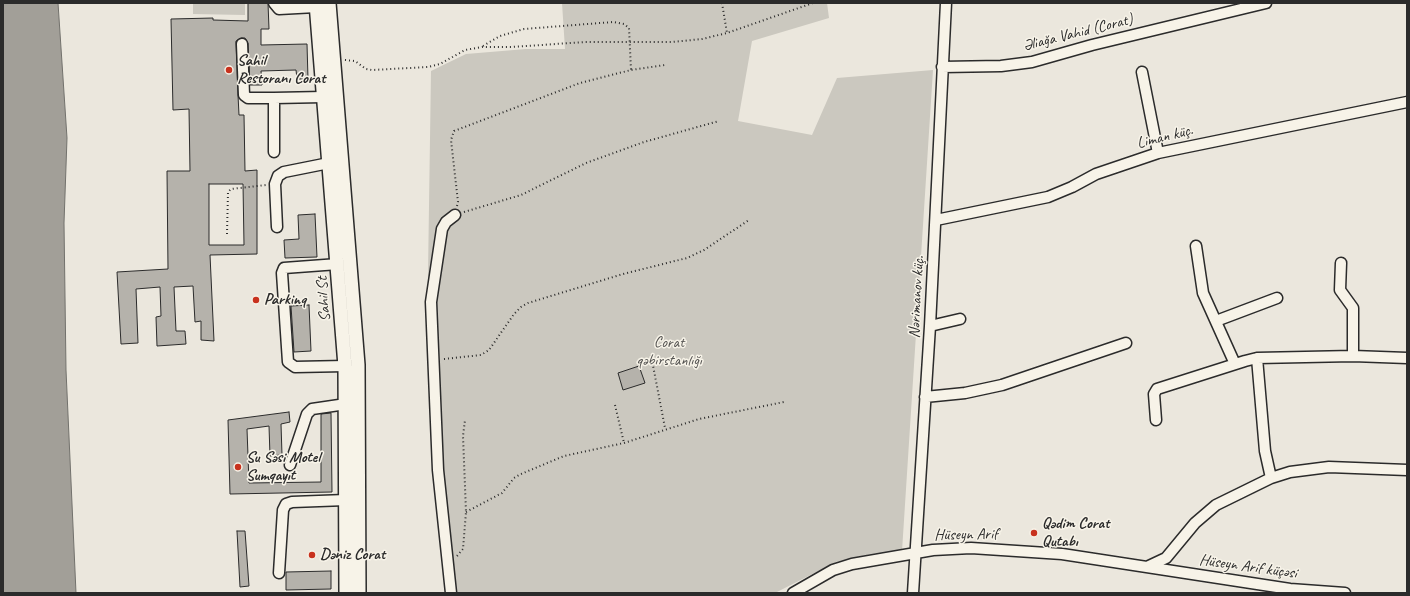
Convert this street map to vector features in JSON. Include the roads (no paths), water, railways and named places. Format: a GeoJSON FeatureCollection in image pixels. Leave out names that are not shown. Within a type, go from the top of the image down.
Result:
{"type":"FeatureCollection","features":[{"type":"Feature","properties":{"kind":"main road","name":"Sahil St"},"geometry":{"type":"LineString","coordinates":[[329,3],[358,365],[359,593]]}},
{"type":"Feature","properties":{"kind":"main road","name":"Sahil St"},"geometry":{"type":"LineString","coordinates":[[316,5],[345,366],[346,593]]}},
{"type":"Feature","properties":{"kind":"street"},"geometry":{"type":"LineString","coordinates":[[274,3],[279,9],[316,5]]}},
{"type":"Feature","properties":{"kind":"street","name":"Nərimanov küç."},"geometry":{"type":"LineString","coordinates":[[913,593],[936,220],[946,3]]}},
{"type":"Feature","properties":{"kind":"street","name":"Əliağa Vahid (Corat)"},"geometry":{"type":"LineString","coordinates":[[942,67],[1001,66],[1032,62],[1236,6],[1266,3]]}},
{"type":"Feature","properties":{"kind":"street"},"geometry":{"type":"LineString","coordinates":[[242,44],[244,95],[248,98],[323,97]]}},
{"type":"Feature","properties":{"kind":"street"},"geometry":{"type":"LineString","coordinates":[[1142,72],[1158,152]]}},
{"type":"Feature","properties":{"kind":"street"},"geometry":{"type":"LineString","coordinates":[[274,98],[274,152]]}},
{"type":"Feature","properties":{"kind":"street","name":"Liman küç."},"geometry":{"type":"LineString","coordinates":[[936,220],[1048,197],[1072,187],[1096,174],[1158,152],[1407,102]]}},
{"type":"Feature","properties":{"kind":"street"},"geometry":{"type":"LineString","coordinates":[[277,228],[275,184],[278,176],[284,172],[329,163]]}},
{"type":"Feature","properties":{"kind":"street"},"geometry":{"type":"LineString","coordinates":[[452,593],[438,470],[431,302],[435,267],[442,229],[446,222],[455,215]]}},
{"type":"Feature","properties":{"kind":"street"},"geometry":{"type":"LineString","coordinates":[[1196,246],[1203,293],[1235,364]]}},
{"type":"Feature","properties":{"kind":"street"},"geometry":{"type":"LineString","coordinates":[[1341,263],[1340,290],[1352,308],[1353,356]]}},
{"type":"Feature","properties":{"kind":"street"},"geometry":{"type":"LineString","coordinates":[[338,264],[284,268],[282,273],[288,362],[295,367],[345,366]]}},
{"type":"Feature","properties":{"kind":"street"},"geometry":{"type":"LineString","coordinates":[[1216,321],[1276,298]]}},
{"type":"Feature","properties":{"kind":"street"},"geometry":{"type":"LineString","coordinates":[[930,326],[960,319]]}},
{"type":"Feature","properties":{"kind":"street"},"geometry":{"type":"LineString","coordinates":[[925,397],[965,393],[1002,384],[1126,343]]}},
{"type":"Feature","properties":{"kind":"street"},"geometry":{"type":"LineString","coordinates":[[1156,420],[1154,394],[1157,389],[1257,358],[1353,356],[1407,358]]}},
{"type":"Feature","properties":{"kind":"street"},"geometry":{"type":"LineString","coordinates":[[1257,358],[1266,451],[1271,478]]}},
{"type":"Feature","properties":{"kind":"street"},"geometry":{"type":"LineString","coordinates":[[290,464],[307,414],[312,409],[346,404]]}},
{"type":"Feature","properties":{"kind":"street"},"geometry":{"type":"LineString","coordinates":[[1147,567],[1162,562],[1195,523],[1216,505],[1271,478],[1290,472],[1329,467],[1407,470]]}},
{"type":"Feature","properties":{"kind":"street"},"geometry":{"type":"LineString","coordinates":[[279,573],[283,510],[286,504],[292,502],[346,500]]}},
{"type":"Feature","properties":{"kind":"street","name":"Hüseyn Arif"},"geometry":{"type":"LineString","coordinates":[[793,593],[833,570],[842,567],[915,553],[971,548],[1028,550],[1147,567]]}},
{"type":"Feature","properties":{"kind":"street"},"geometry":{"type":"LineString","coordinates":[[1173,550],[1172,560],[1174,565],[1184,572]]}},
{"type":"Feature","properties":{"kind":"street","name":"Hüseyn Arif küçəsi"},"geometry":{"type":"LineString","coordinates":[[1147,567],[1290,589],[1345,593]]}},
{"type":"Feature","properties":{"kind":"place","name":"Sahil Restoranı Corat"},"geometry":{"type":"Point","coordinates":[229,70]}},
{"type":"Feature","properties":{"kind":"place","name":"Parkinq"},"geometry":{"type":"Point","coordinates":[256,300]}},
{"type":"Feature","properties":{"kind":"place","name":"Su Səsi Motel Sumqayıt"},"geometry":{"type":"Point","coordinates":[238,467]}},
{"type":"Feature","properties":{"kind":"place","name":"Qədim Corat Qutabı"},"geometry":{"type":"Point","coordinates":[1034,533]}},
{"type":"Feature","properties":{"kind":"place","name":"Dəniz Corat"},"geometry":{"type":"Point","coordinates":[312,555]}},
{"type":"Feature","properties":{"kind":"park label","name":"Corat qəbirstanlığı"},"geometry":{"type":"Point","coordinates":[669,352]}}]}
